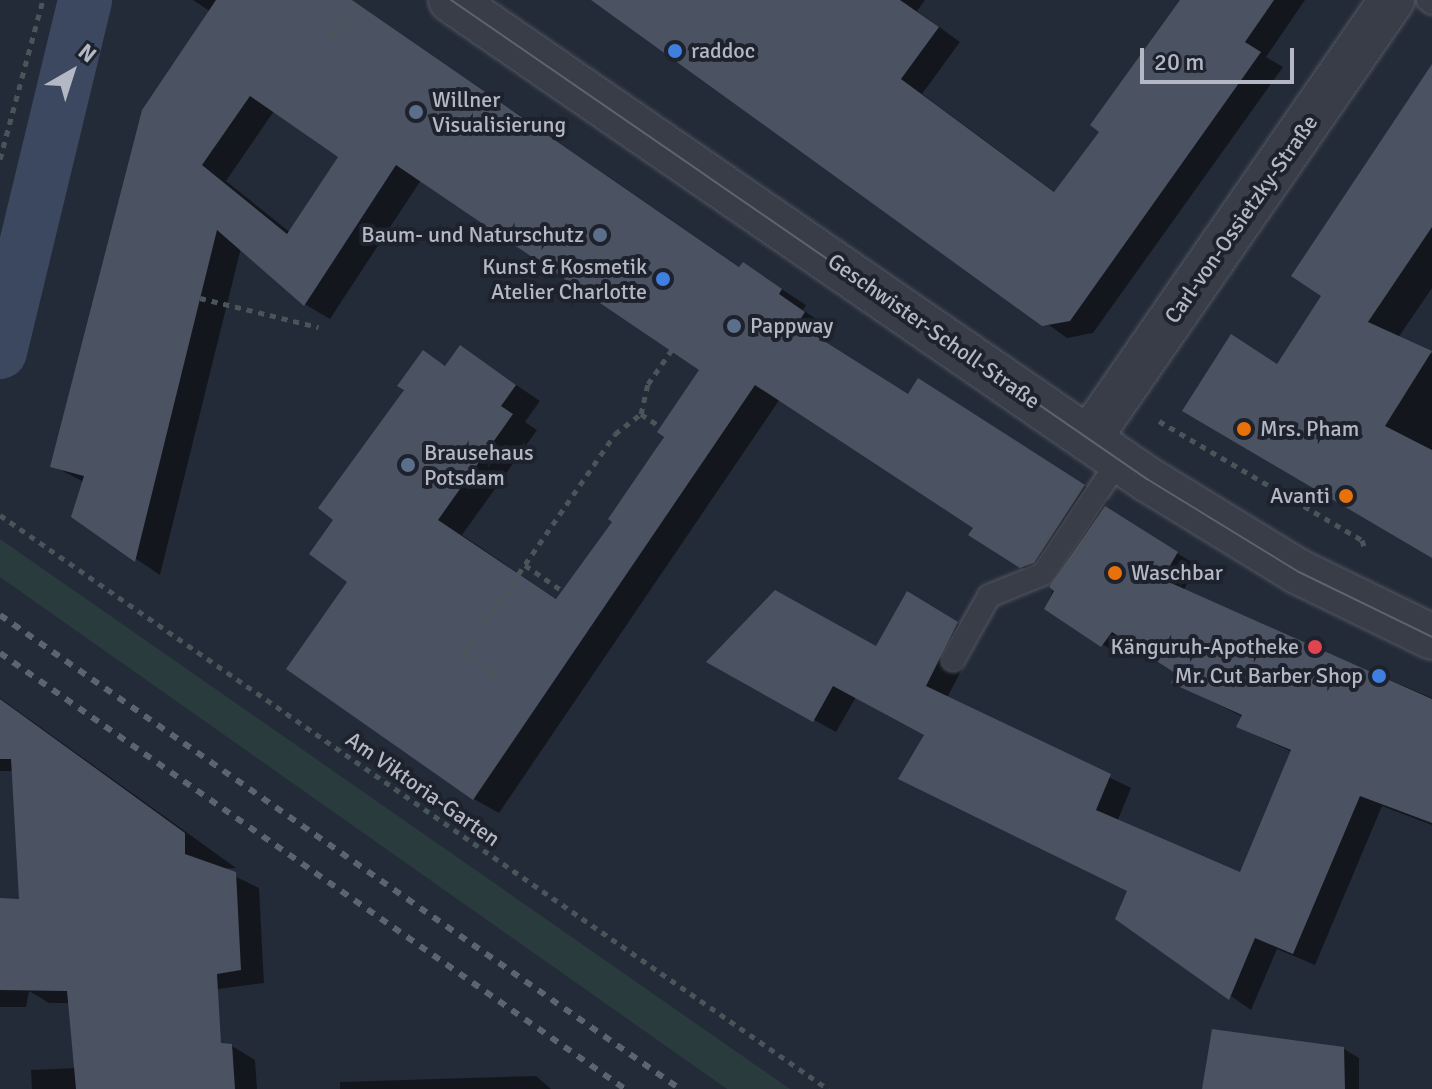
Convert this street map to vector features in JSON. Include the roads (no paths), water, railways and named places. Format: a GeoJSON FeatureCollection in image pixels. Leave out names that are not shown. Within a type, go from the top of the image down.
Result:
{"type":"FeatureCollection","features":[{"type":"Feature","properties":{"kind":"street","name":"Geschwister-Scholl-Straße"},"geometry":{"type":"LineString","coordinates":[[451,0],[1104,449],[1299,572],[1432,637]]}},
{"type":"Feature","properties":{"kind":"street","name":"Carl-von-Ossietzky-Straße"},"geometry":{"type":"LineString","coordinates":[[1104,449],[1392,0]]}},
{"type":"Feature","properties":{"kind":"lane"},"geometry":{"type":"LineString","coordinates":[[953,660],[989,596],[1043,574],[1104,449]]}},
{"type":"Feature","properties":{"kind":"waterway"},"geometry":{"type":"LineString","coordinates":[[0,352],[85,0]]}},
{"type":"Feature","properties":{"kind":"tram line"},"geometry":{"type":"LineString","coordinates":[[451,0],[1147,479],[1299,572],[1432,637]]}},
{"type":"Feature","properties":{"kind":"railway"},"geometry":{"type":"LineString","coordinates":[[0,615],[680,1089]]}},
{"type":"Feature","properties":{"kind":"railway"},"geometry":{"type":"LineString","coordinates":[[0,653],[625,1089]]}},
{"type":"Feature","properties":{"kind":"place","name":"raddoc"},"geometry":{"type":"Point","coordinates":[675,51]}},
{"type":"Feature","properties":{"kind":"place","name":"Willner Visualisierung"},"geometry":{"type":"Point","coordinates":[416,112]}},
{"type":"Feature","properties":{"kind":"place","name":"Baum- und Naturschutz"},"geometry":{"type":"Point","coordinates":[600,235]}},
{"type":"Feature","properties":{"kind":"place","name":"Kunst & Kosmetik Atelier Charlotte"},"geometry":{"type":"Point","coordinates":[663,279]}},
{"type":"Feature","properties":{"kind":"place","name":"Pappway"},"geometry":{"type":"Point","coordinates":[734,326]}},
{"type":"Feature","properties":{"kind":"place","name":"Mrs. Pham"},"geometry":{"type":"Point","coordinates":[1244,429]}},
{"type":"Feature","properties":{"kind":"place","name":"Brausehaus Potsdam"},"geometry":{"type":"Point","coordinates":[408,465]}},
{"type":"Feature","properties":{"kind":"place","name":"Avanti"},"geometry":{"type":"Point","coordinates":[1346,496]}},
{"type":"Feature","properties":{"kind":"place","name":"Waschbar"},"geometry":{"type":"Point","coordinates":[1115,573]}},
{"type":"Feature","properties":{"kind":"place","name":"Känguruh-Apotheke"},"geometry":{"type":"Point","coordinates":[1315,647]}},
{"type":"Feature","properties":{"kind":"place","name":"Mr. Cut Barber Shop"},"geometry":{"type":"Point","coordinates":[1379,676]}}]}
